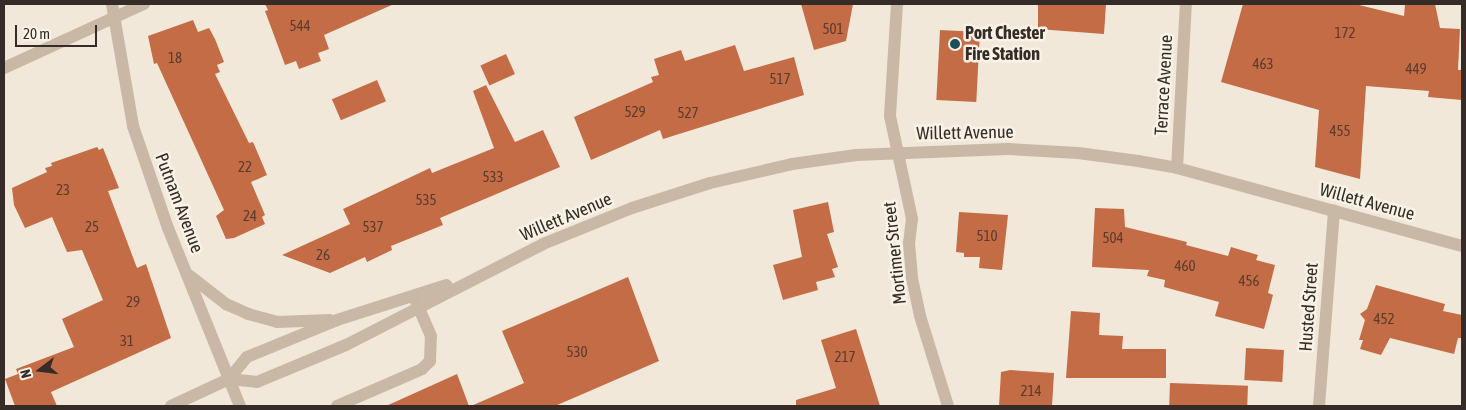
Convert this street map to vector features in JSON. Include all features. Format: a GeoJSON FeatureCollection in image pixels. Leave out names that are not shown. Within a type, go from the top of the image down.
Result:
{"type":"FeatureCollection","features":[{"type":"Feature","properties":{"kind":"street","name":"Putnam Avenue"},"geometry":{"type":"LineString","coordinates":[[112,4],[133,126],[240,406]]}},
{"type":"Feature","properties":{"kind":"street"},"geometry":{"type":"LineString","coordinates":[[4,68],[114,20],[144,4]]}},
{"type":"Feature","properties":{"kind":"street","name":"Mortimer Street"},"geometry":{"type":"LineString","coordinates":[[897,4],[890,116],[912,219],[909,243],[914,288],[948,406]]}},
{"type":"Feature","properties":{"kind":"street","name":"Terrace Avenue"},"geometry":{"type":"LineString","coordinates":[[1177,168],[1186,4]]}},
{"type":"Feature","properties":{"kind":"street","name":"Willett Avenue"},"geometry":{"type":"LineString","coordinates":[[171,406],[229,379],[247,357],[337,320],[416,301],[478,275],[543,244],[632,208],[710,182],[792,164],[898,153],[1008,149],[1069,152],[1177,168],[1462,246]]}},
{"type":"Feature","properties":{"kind":"street","name":"Husted Street"},"geometry":{"type":"LineString","coordinates":[[1320,406],[1334,211]]}},
{"type":"Feature","properties":{"kind":"street"},"geometry":{"type":"LineString","coordinates":[[188,274],[226,304],[248,314],[277,322],[337,320]]}},
{"type":"Feature","properties":{"kind":"street"},"geometry":{"type":"LineString","coordinates":[[337,406],[422,369],[430,361],[431,336],[416,301]]}},
{"type":"Feature","properties":{"kind":"street","name":"Willett Avenue"},"geometry":{"type":"LineString","coordinates":[[229,379],[257,382],[346,345],[416,301]]}},
{"type":"Feature","properties":{"kind":"building"},"geometry":{"type":"Polygon","coordinates":[[[265,4],[394,4],[324,35],[329,49],[318,53],[321,61],[299,69],[296,61],[285,65],[265,11],[268,10],[265,4]]]}},
{"type":"Feature","properties":{"kind":"building"},"geometry":{"type":"Polygon","coordinates":[[[801,4],[853,4],[846,41],[814,50],[801,4]]]}},
{"type":"Feature","properties":{"kind":"building"},"geometry":{"type":"Polygon","coordinates":[[[1038,4],[1106,4],[1104,34],[1038,29],[1038,4]]]}},
{"type":"Feature","properties":{"kind":"building"},"geometry":{"type":"Polygon","coordinates":[[[1243,4],[1355,4],[1404,16],[1405,4],[1435,4],[1440,28],[1460,29],[1458,70],[1462,70],[1462,100],[1428,97],[1429,91],[1366,86],[1360,179],[1315,167],[1319,110],[1221,82],[1243,4]]]}},
{"type":"Feature","properties":{"kind":"building"},"geometry":{"type":"Polygon","coordinates":[[[193,20],[198,32],[209,28],[215,39],[224,62],[217,65],[220,72],[215,74],[249,143],[253,142],[267,175],[251,182],[265,215],[262,217],[265,224],[234,238],[226,239],[216,216],[224,210],[157,63],[154,64],[148,36],[193,20]]]}},
{"type":"Feature","properties":{"kind":"building"},"geometry":{"type":"Polygon","coordinates":[[[940,30],[980,32],[976,102],[936,100],[940,30]]]}},
{"type":"Feature","properties":{"kind":"building"},"geometry":{"type":"Polygon","coordinates":[[[735,45],[744,71],[794,57],[804,95],[663,139],[660,130],[591,160],[574,117],[653,82],[651,77],[659,75],[654,59],[681,50],[685,61],[735,45]]]}},
{"type":"Feature","properties":{"kind":"building"},"geometry":{"type":"Polygon","coordinates":[[[506,54],[515,74],[489,85],[480,65],[506,54]]]}},
{"type":"Feature","properties":{"kind":"building"},"geometry":{"type":"Polygon","coordinates":[[[377,80],[386,101],[341,120],[332,99],[377,80]]]}},
{"type":"Feature","properties":{"kind":"building"},"geometry":{"type":"Polygon","coordinates":[[[486,85],[515,142],[543,130],[560,167],[440,218],[443,225],[391,246],[392,250],[367,262],[365,257],[330,273],[282,255],[350,224],[343,209],[430,168],[432,173],[494,148],[473,91],[486,85]]]}},
{"type":"Feature","properties":{"kind":"building"},"geometry":{"type":"Polygon","coordinates":[[[97,147],[99,150],[103,148],[119,188],[108,191],[137,268],[146,264],[171,338],[51,392],[57,406],[15,406],[5,379],[18,374],[16,369],[74,347],[62,319],[103,300],[82,250],[67,252],[52,217],[25,228],[14,205],[12,188],[47,172],[45,168],[52,166],[51,163],[97,147]]]}},
{"type":"Feature","properties":{"kind":"building"},"geometry":{"type":"Polygon","coordinates":[[[828,202],[834,232],[827,234],[838,267],[832,269],[835,277],[816,282],[818,290],[783,300],[773,265],[802,257],[793,210],[828,202]]]}},
{"type":"Feature","properties":{"kind":"building"},"geometry":{"type":"Polygon","coordinates":[[[1095,208],[1124,209],[1125,227],[1187,242],[1186,245],[1228,256],[1231,247],[1258,255],[1256,260],[1275,265],[1268,293],[1273,295],[1264,329],[1215,316],[1219,302],[1164,287],[1165,280],[1147,276],[1149,270],[1092,267],[1095,208]]]}},
{"type":"Feature","properties":{"kind":"building"},"geometry":{"type":"Polygon","coordinates":[[[959,212],[1008,215],[1002,270],[979,268],[980,257],[964,257],[964,253],[956,252],[959,212]]]}},
{"type":"Feature","properties":{"kind":"building"},"geometry":{"type":"Polygon","coordinates":[[[628,277],[659,361],[555,406],[471,406],[524,383],[502,331],[628,277]]]}},
{"type":"Feature","properties":{"kind":"building"},"geometry":{"type":"Polygon","coordinates":[[[1376,285],[1445,304],[1443,311],[1462,315],[1462,338],[1458,338],[1454,354],[1390,338],[1381,355],[1360,349],[1363,340],[1359,340],[1365,320],[1360,314],[1367,309],[1376,285]]]}},
{"type":"Feature","properties":{"kind":"building"},"geometry":{"type":"Polygon","coordinates":[[[1071,311],[1100,313],[1099,335],[1123,336],[1122,349],[1166,349],[1166,378],[1066,378],[1071,311]]]}},
{"type":"Feature","properties":{"kind":"building"},"geometry":{"type":"Polygon","coordinates":[[[856,329],[880,406],[796,406],[796,400],[836,388],[821,340],[856,329]]]}},
{"type":"Feature","properties":{"kind":"building"},"geometry":{"type":"Polygon","coordinates":[[[1246,348],[1284,350],[1282,382],[1244,380],[1246,348]]]}},
{"type":"Feature","properties":{"kind":"building"},"geometry":{"type":"Polygon","coordinates":[[[1010,370],[1054,373],[1052,406],[999,406],[1001,372],[1010,370]]]}},
{"type":"Feature","properties":{"kind":"building"},"geometry":{"type":"Polygon","coordinates":[[[457,374],[469,406],[386,406],[457,374]]]}},
{"type":"Feature","properties":{"kind":"building"},"geometry":{"type":"Polygon","coordinates":[[[1170,383],[1248,386],[1247,406],[1169,405],[1170,383]]]}},
{"type":"Feature","properties":{"kind":"place","name":"Port Chester Fire Station"},"geometry":{"type":"Point","coordinates":[955,44]}}]}
